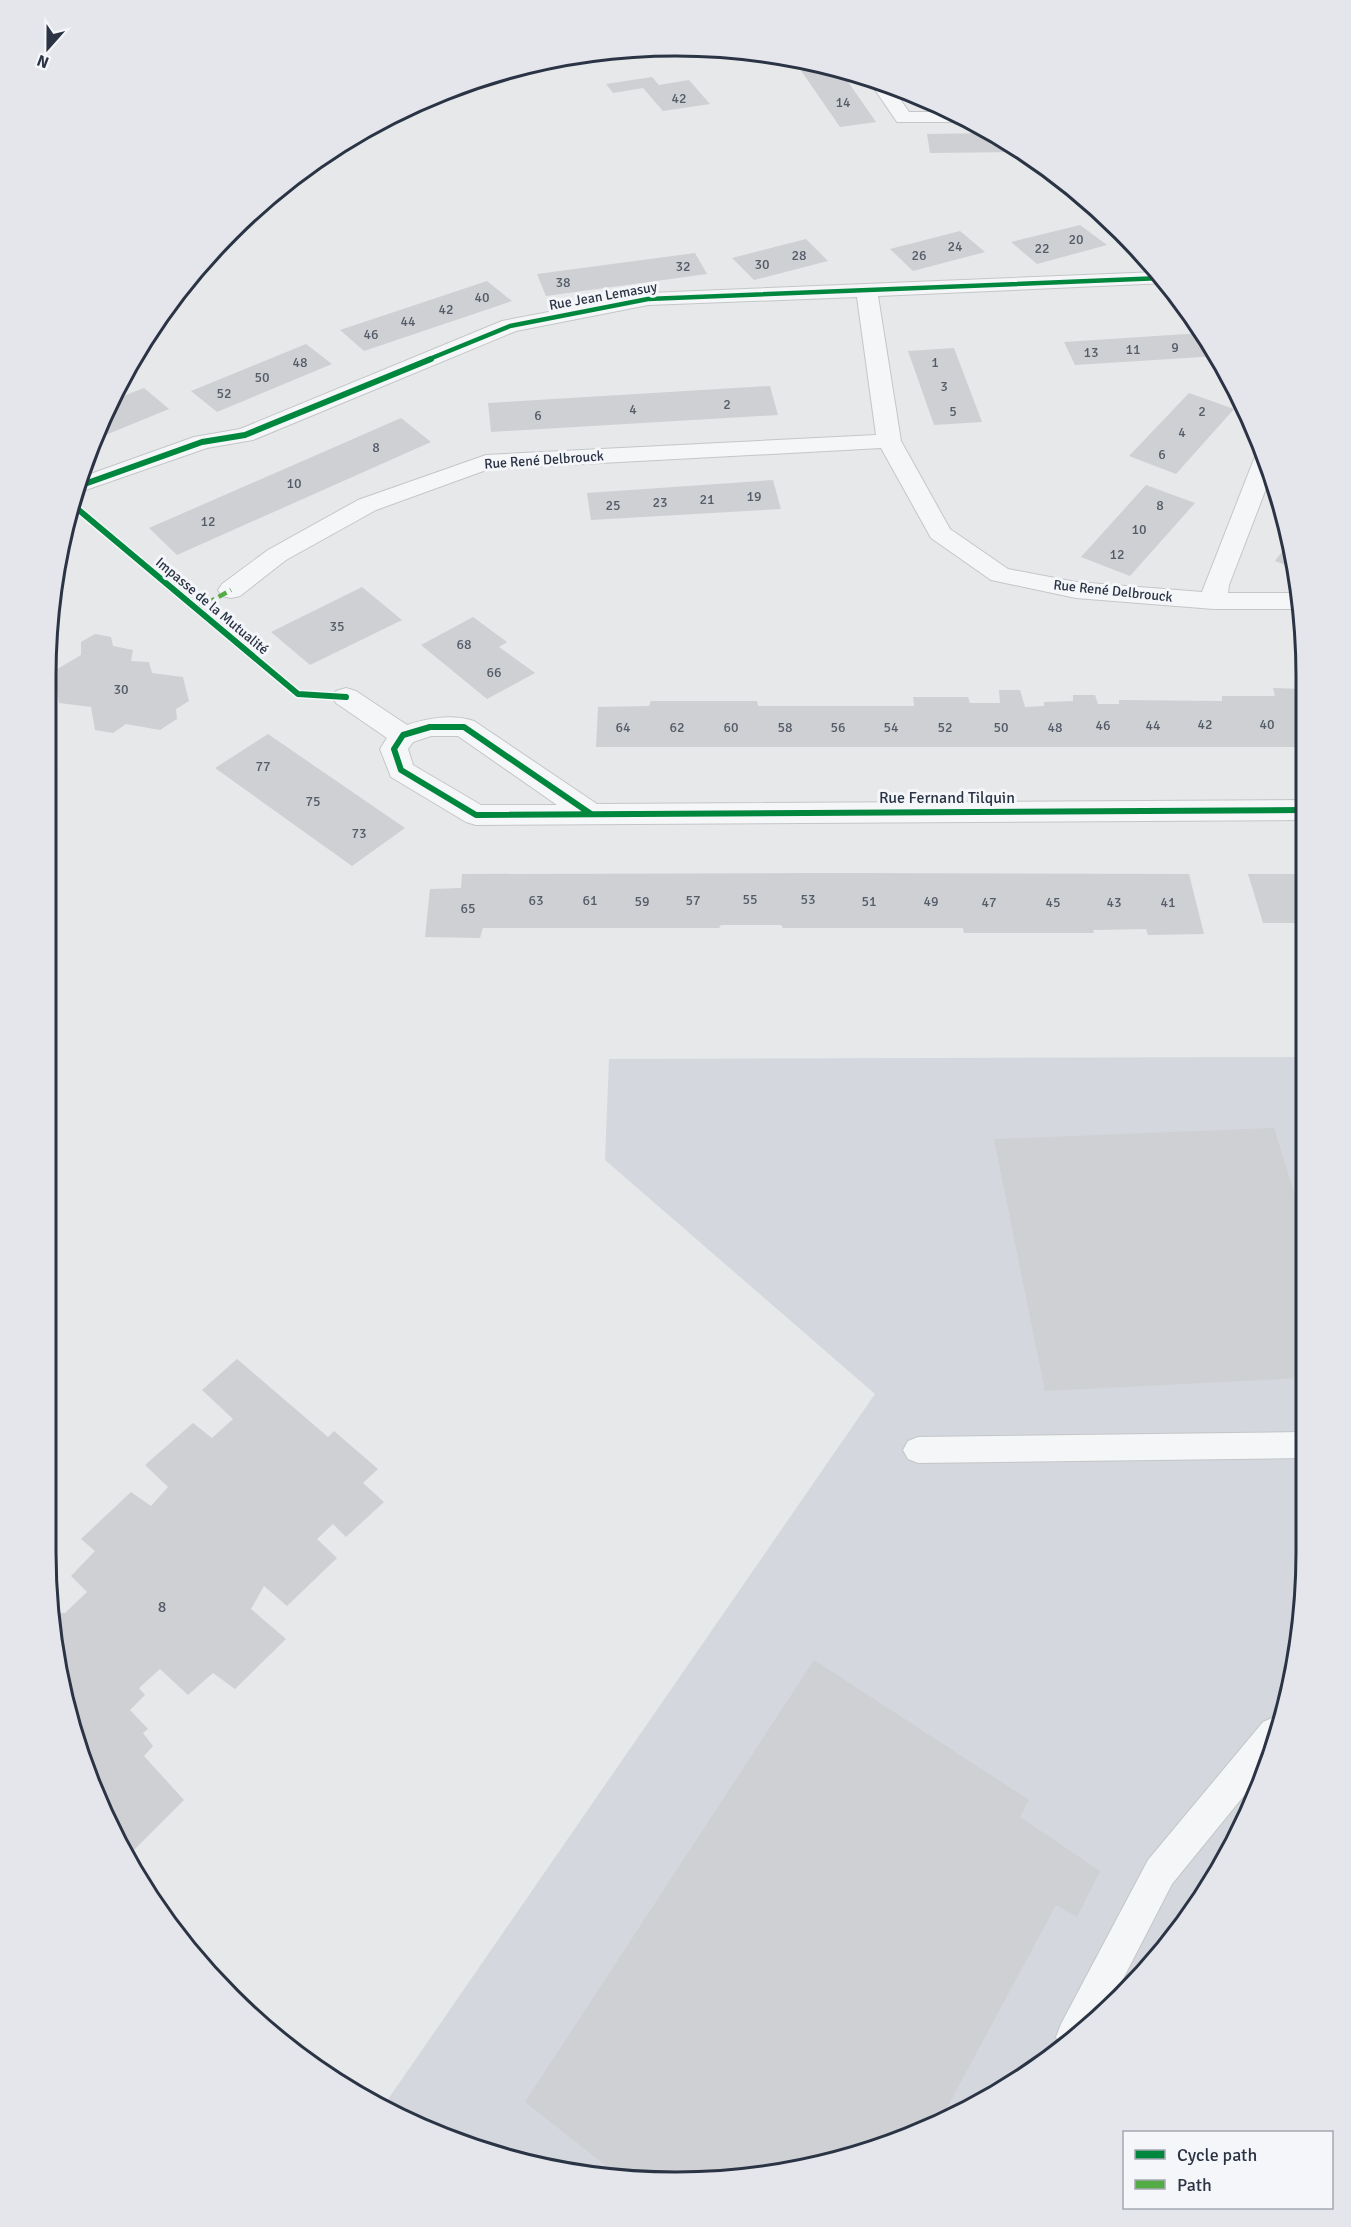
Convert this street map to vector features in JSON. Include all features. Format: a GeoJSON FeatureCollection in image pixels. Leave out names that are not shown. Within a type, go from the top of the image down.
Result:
{"type":"FeatureCollection","features":[{"type":"Feature","properties":{"kind":"street"},"geometry":{"type":"LineString","coordinates":[[886,92],[904,118],[948,118]]}},
{"type":"Feature","properties":{"kind":"street","name":"Rue Jean Lemasuy"},"geometry":{"type":"LineString","coordinates":[[86,484],[202,442],[245,435],[510,326],[648,299],[1151,278]]}},
{"type":"Feature","properties":{"kind":"street","name":"Rue René Delbrouck"},"geometry":{"type":"LineString","coordinates":[[867,291],[889,441],[940,533],[1000,575],[1076,590],[1214,601],[1291,601]]}},
{"type":"Feature","properties":{"kind":"street","name":"Rue René Delbrouck"},"geometry":{"type":"LineString","coordinates":[[231,590],[277,555],[367,506],[486,462],[889,441]]}},
{"type":"Feature","properties":{"kind":"street"},"geometry":{"type":"LineString","coordinates":[[1214,601],[1216,585],[1261,471]]}},
{"type":"Feature","properties":{"kind":"street"},"geometry":{"type":"LineString","coordinates":[[346,698],[403,735],[430,727],[464,727],[591,814]]}},
{"type":"Feature","properties":{"kind":"street","name":"Rue Fernand Tilquin"},"geometry":{"type":"LineString","coordinates":[[403,735],[394,749],[401,770],[476,815],[1296,810]]}},
{"type":"Feature","properties":{"kind":"lane"},"geometry":{"type":"LineString","coordinates":[[918,1450],[1296,1445]]}},
{"type":"Feature","properties":{"kind":"lane"},"geometry":{"type":"LineString","coordinates":[[1084,2018],[1160,1872],[1265,1744]]}},
{"type":"Feature","properties":{"kind":"shaded area"},"geometry":{"type":"Polygon","coordinates":[[[1296,1057],[1296,1552],[1294,1592],[1284,1672],[1274,1712],[1263,1751],[1232,1826],[1191,1896],[1142,1960],[1084,2018],[1053,2043],[1020,2067],[950,2108],[875,2139],[796,2160],[716,2170],[676,2172],[595,2166],[555,2160],[476,2139],[387,2100],[875,1394],[605,1160],[609,1059],[1296,1057]]]}},
{"type":"Feature","properties":{"kind":"building"},"geometry":{"type":"Polygon","coordinates":[[[799,68],[847,80],[876,122],[840,127],[799,68]]]}},
{"type":"Feature","properties":{"kind":"building"},"geometry":{"type":"Polygon","coordinates":[[[652,77],[659,85],[689,80],[710,104],[663,111],[643,88],[613,93],[606,84],[652,77]]]}},
{"type":"Feature","properties":{"kind":"building"},"geometry":{"type":"Polygon","coordinates":[[[976,133],[1007,152],[930,153],[927,134],[976,133]]]}},
{"type":"Feature","properties":{"kind":"building"},"geometry":{"type":"Polygon","coordinates":[[[1080,225],[1107,245],[1037,264],[1011,242],[1080,225]]]}},
{"type":"Feature","properties":{"kind":"building"},"geometry":{"type":"Polygon","coordinates":[[[960,231],[985,252],[913,271],[890,249],[960,231]]]}},
{"type":"Feature","properties":{"kind":"building"},"geometry":{"type":"Polygon","coordinates":[[[806,239],[828,261],[754,280],[732,258],[806,239]]]}},
{"type":"Feature","properties":{"kind":"building"},"geometry":{"type":"Polygon","coordinates":[[[695,253],[707,274],[546,296],[537,274],[695,253]]]}},
{"type":"Feature","properties":{"kind":"building"},"geometry":{"type":"Polygon","coordinates":[[[487,281],[512,301],[364,351],[340,330],[487,281]]]}},
{"type":"Feature","properties":{"kind":"building"},"geometry":{"type":"Polygon","coordinates":[[[1193,334],[1206,357],[1075,365],[1064,342],[1193,334]]]}},
{"type":"Feature","properties":{"kind":"building"},"geometry":{"type":"Polygon","coordinates":[[[306,344],[332,364],[217,412],[191,391],[306,344]]]}},
{"type":"Feature","properties":{"kind":"building"},"geometry":{"type":"Polygon","coordinates":[[[954,348],[982,422],[934,425],[908,351],[954,348]]]}},
{"type":"Feature","properties":{"kind":"building"},"geometry":{"type":"Polygon","coordinates":[[[770,386],[778,415],[491,432],[488,403],[770,386]]]}},
{"type":"Feature","properties":{"kind":"building"},"geometry":{"type":"Polygon","coordinates":[[[144,388],[169,409],[104,436],[121,397],[144,388]]]}},
{"type":"Feature","properties":{"kind":"building"},"geometry":{"type":"Polygon","coordinates":[[[1189,393],[1234,409],[1176,474],[1129,456],[1189,393]]]}},
{"type":"Feature","properties":{"kind":"building"},"geometry":{"type":"Polygon","coordinates":[[[401,418],[431,442],[177,555],[149,528],[401,418]]]}},
{"type":"Feature","properties":{"kind":"building"},"geometry":{"type":"Polygon","coordinates":[[[773,480],[781,509],[591,520],[587,493],[773,480]]]}},
{"type":"Feature","properties":{"kind":"building"},"geometry":{"type":"Polygon","coordinates":[[[1146,485],[1195,503],[1130,576],[1081,557],[1146,485]]]}},
{"type":"Feature","properties":{"kind":"building"},"geometry":{"type":"Polygon","coordinates":[[[1283,550],[1285,565],[1275,561],[1283,550]]]}},
{"type":"Feature","properties":{"kind":"building"},"geometry":{"type":"Polygon","coordinates":[[[362,587],[402,620],[310,665],[271,632],[362,587]]]}},
{"type":"Feature","properties":{"kind":"building"},"geometry":{"type":"Polygon","coordinates":[[[473,617],[507,642],[499,647],[535,673],[487,699],[421,645],[473,617]]]}},
{"type":"Feature","properties":{"kind":"building"},"geometry":{"type":"Polygon","coordinates":[[[95,634],[111,637],[113,646],[133,650],[131,661],[149,662],[152,673],[183,677],[189,701],[176,709],[177,719],[160,730],[126,724],[113,733],[95,730],[91,707],[59,703],[56,670],[81,655],[81,642],[95,634]]]}},
{"type":"Feature","properties":{"kind":"building"},"geometry":{"type":"Polygon","coordinates":[[[1273,688],[1296,689],[1296,747],[596,747],[598,707],[649,706],[651,701],[757,701],[758,706],[914,706],[913,697],[968,697],[970,703],[1000,703],[999,690],[1020,690],[1025,707],[1044,706],[1044,702],[1073,701],[1073,695],[1095,695],[1098,704],[1119,704],[1119,700],[1222,701],[1222,696],[1275,696],[1273,688]]]}},
{"type":"Feature","properties":{"kind":"building"},"geometry":{"type":"Polygon","coordinates":[[[268,734],[405,828],[352,866],[215,768],[268,734]]]}},
{"type":"Feature","properties":{"kind":"building"},"geometry":{"type":"Polygon","coordinates":[[[462,874],[1189,874],[1204,934],[1148,935],[1146,929],[1093,930],[1094,933],[964,933],[963,928],[783,928],[781,925],[721,925],[719,928],[483,928],[480,938],[425,937],[430,889],[461,888],[462,874]]]}},
{"type":"Feature","properties":{"kind":"building"},"geometry":{"type":"Polygon","coordinates":[[[1248,874],[1296,874],[1296,923],[1263,923],[1248,874]]]}},
{"type":"Feature","properties":{"kind":"building"},"geometry":{"type":"Polygon","coordinates":[[[1274,1128],[1296,1199],[1296,1378],[1045,1391],[994,1139],[1274,1128]]]}},
{"type":"Feature","properties":{"kind":"building"},"geometry":{"type":"Polygon","coordinates":[[[237,1359],[328,1437],[334,1431],[378,1469],[363,1483],[384,1502],[346,1537],[333,1524],[317,1539],[337,1558],[287,1606],[264,1586],[251,1609],[286,1639],[235,1689],[213,1673],[188,1695],[160,1669],[139,1688],[145,1695],[130,1710],[148,1729],[143,1733],[153,1746],[144,1756],[184,1800],[133,1851],[119,1826],[88,1751],[67,1672],[59,1613],[65,1613],[87,1592],[71,1576],[95,1551],[81,1539],[131,1492],[151,1506],[168,1487],[145,1465],[193,1423],[212,1438],[233,1419],[202,1390],[237,1359]]]}},
{"type":"Feature","properties":{"kind":"building"},"geometry":{"type":"Polygon","coordinates":[[[814,1660],[1029,1800],[1020,1817],[1100,1871],[1077,1917],[1056,1905],[946,2110],[913,2124],[875,2139],[796,2160],[716,2170],[676,2172],[635,2170],[608,2167],[525,2102],[814,1660]]]}},
{"type":"Feature","properties":{"kind":"marked path"},"geometry":{"type":"LineString","coordinates":[[195,610],[231,590]]}},
{"type":"Feature","properties":{"kind":"cycle path"},"geometry":{"type":"LineString","coordinates":[[86,484],[202,442],[245,435],[510,326],[648,299],[1151,278]]}},
{"type":"Feature","properties":{"kind":"cycle path","name":"Impasse de la Mutualité"},"geometry":{"type":"LineString","coordinates":[[78,510],[298,694],[346,697]]}},
{"type":"Feature","properties":{"kind":"cycle path"},"geometry":{"type":"LineString","coordinates":[[591,814],[464,727],[430,727],[403,735],[394,749],[401,770],[476,815],[1296,810]]}}]}
